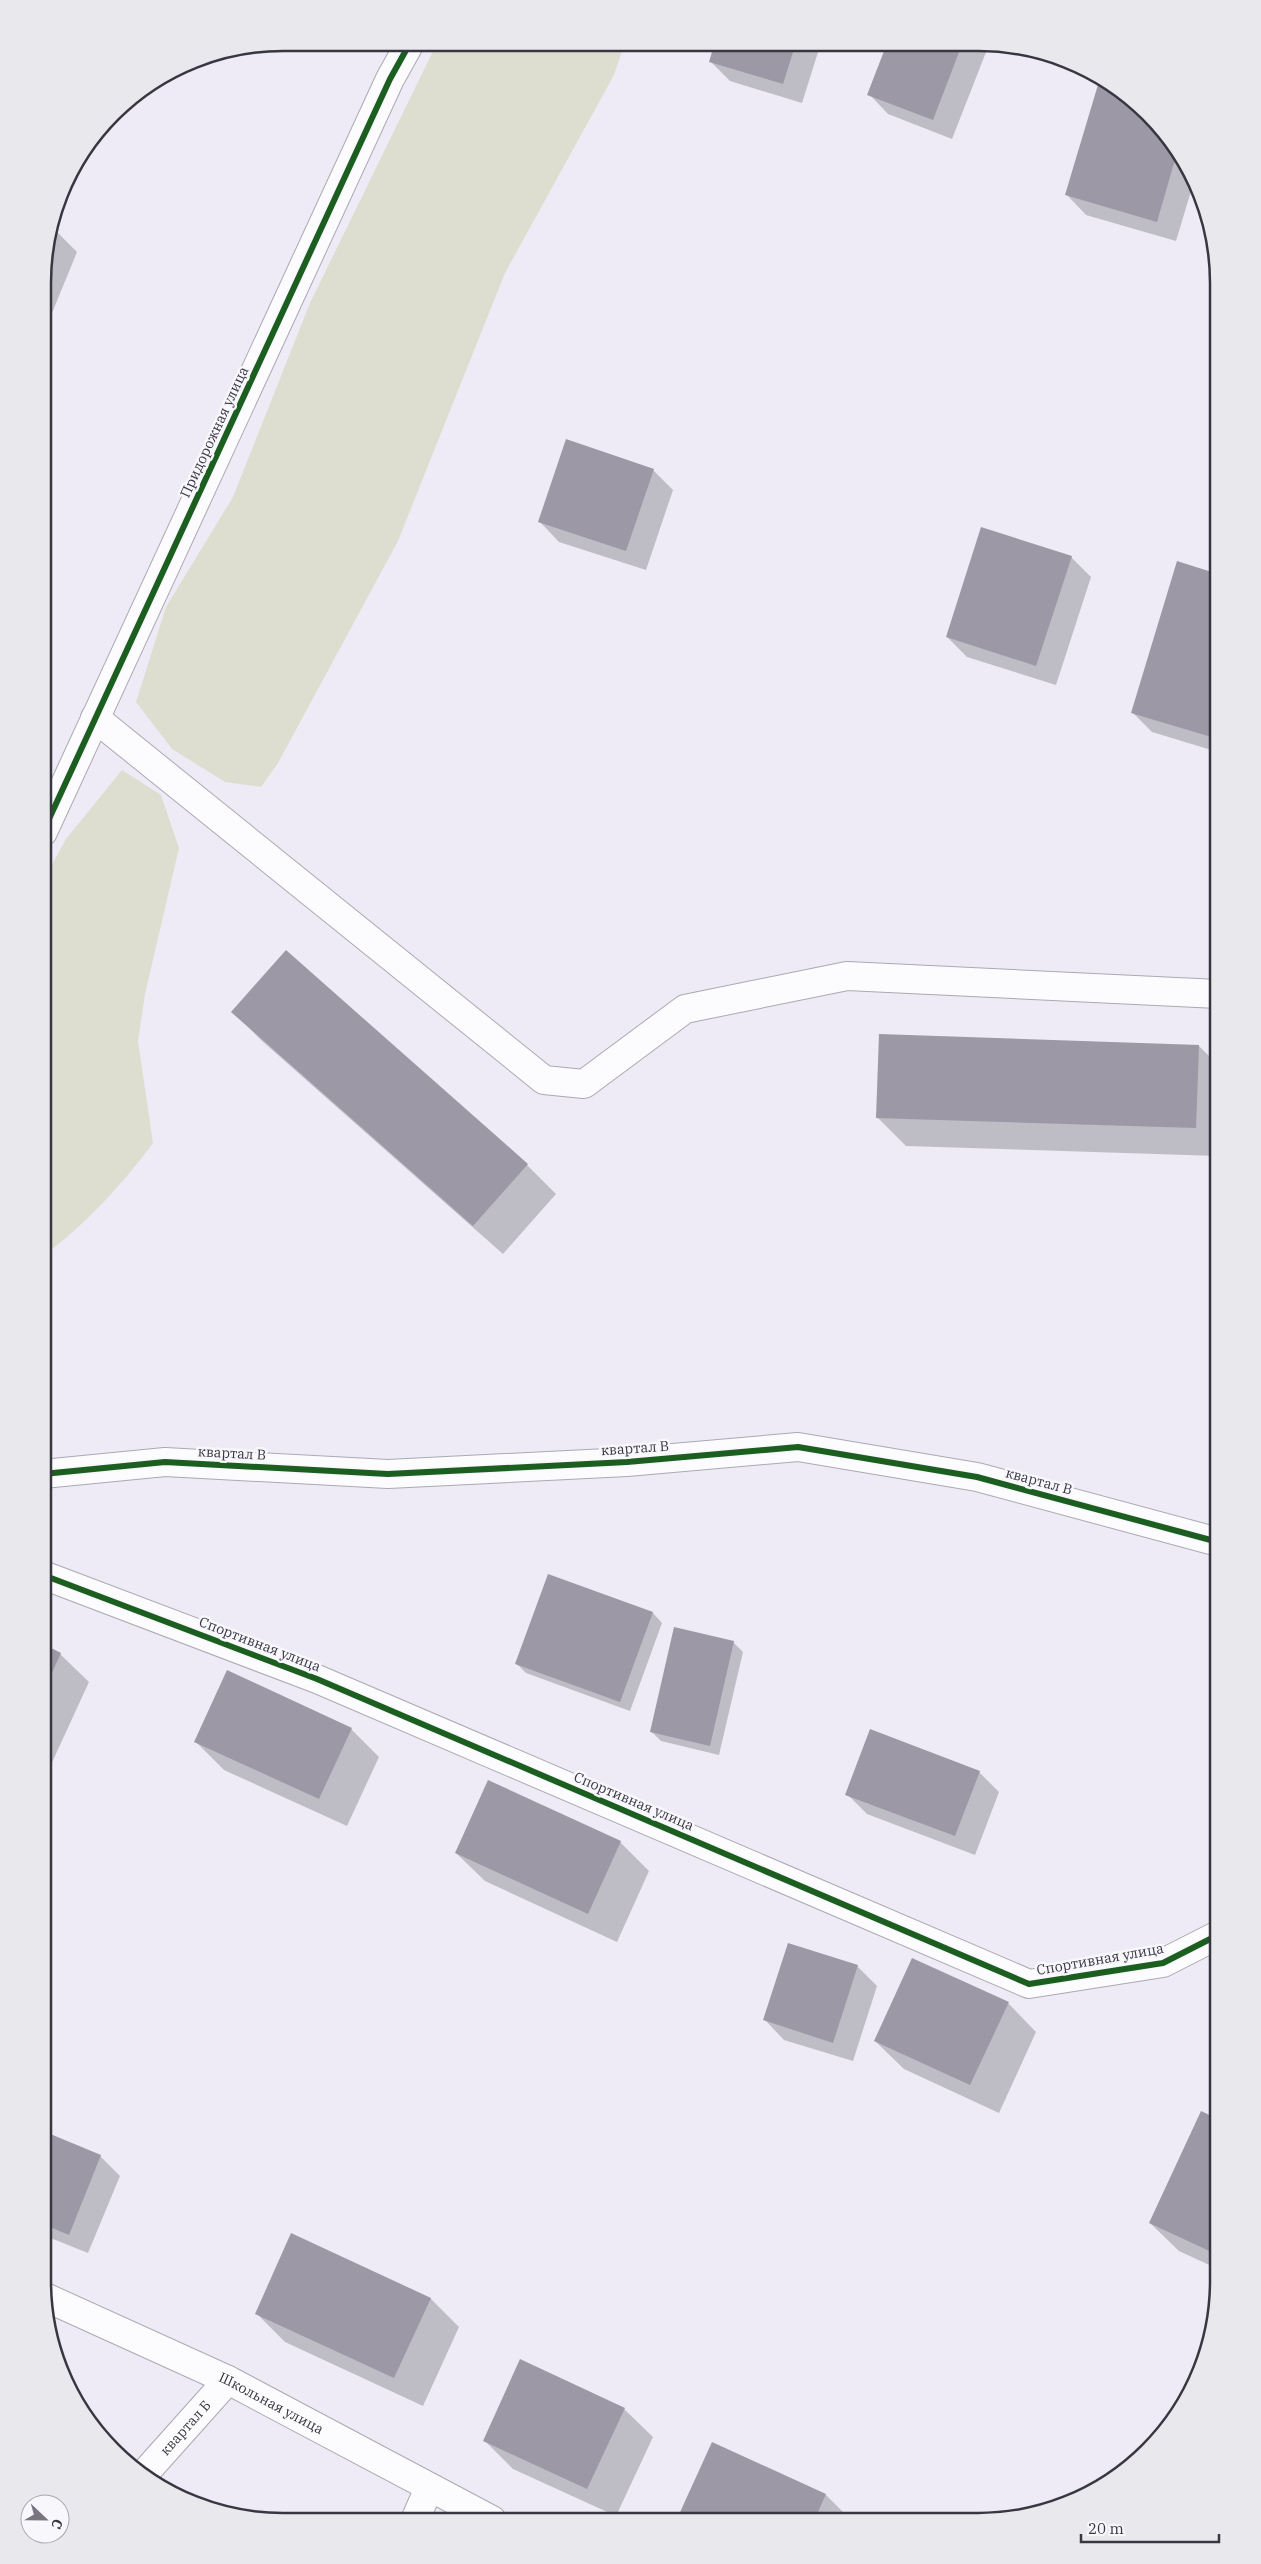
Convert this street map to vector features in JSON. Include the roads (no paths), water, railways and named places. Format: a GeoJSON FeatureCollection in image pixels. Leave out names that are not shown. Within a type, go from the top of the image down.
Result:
{"type":"FeatureCollection","features":[{"type":"Feature","properties":{"kind":"street","name":"Придорожная улица"},"geometry":{"type":"LineString","coordinates":[[51,814],[390,79],[406,51]]}},
{"type":"Feature","properties":{"kind":"street"},"geometry":{"type":"LineString","coordinates":[[95,718],[544,1080],[584,1084],[684,1009],[847,976],[1210,994]]}},
{"type":"Feature","properties":{"kind":"street","name":"квартал В"},"geometry":{"type":"LineString","coordinates":[[51,1473],[165,1462],[388,1474],[627,1462],[798,1446],[977,1477],[1210,1540]]}},
{"type":"Feature","properties":{"kind":"street","name":"Спортивная улица"},"geometry":{"type":"LineString","coordinates":[[51,1578],[317,1679],[1029,1984],[1163,1963],[1210,1939]]}},
{"type":"Feature","properties":{"kind":"street","name":"Школьная улица"},"geometry":{"type":"LineString","coordinates":[[52,2301],[228,2380],[478,2513]]}},
{"type":"Feature","properties":{"kind":"street","name":"квартал Б"},"geometry":{"type":"LineString","coordinates":[[148,2470],[228,2380]]}},
{"type":"Feature","properties":{"kind":"street"},"geometry":{"type":"LineString","coordinates":[[418,2513],[430,2488]]}}]}
